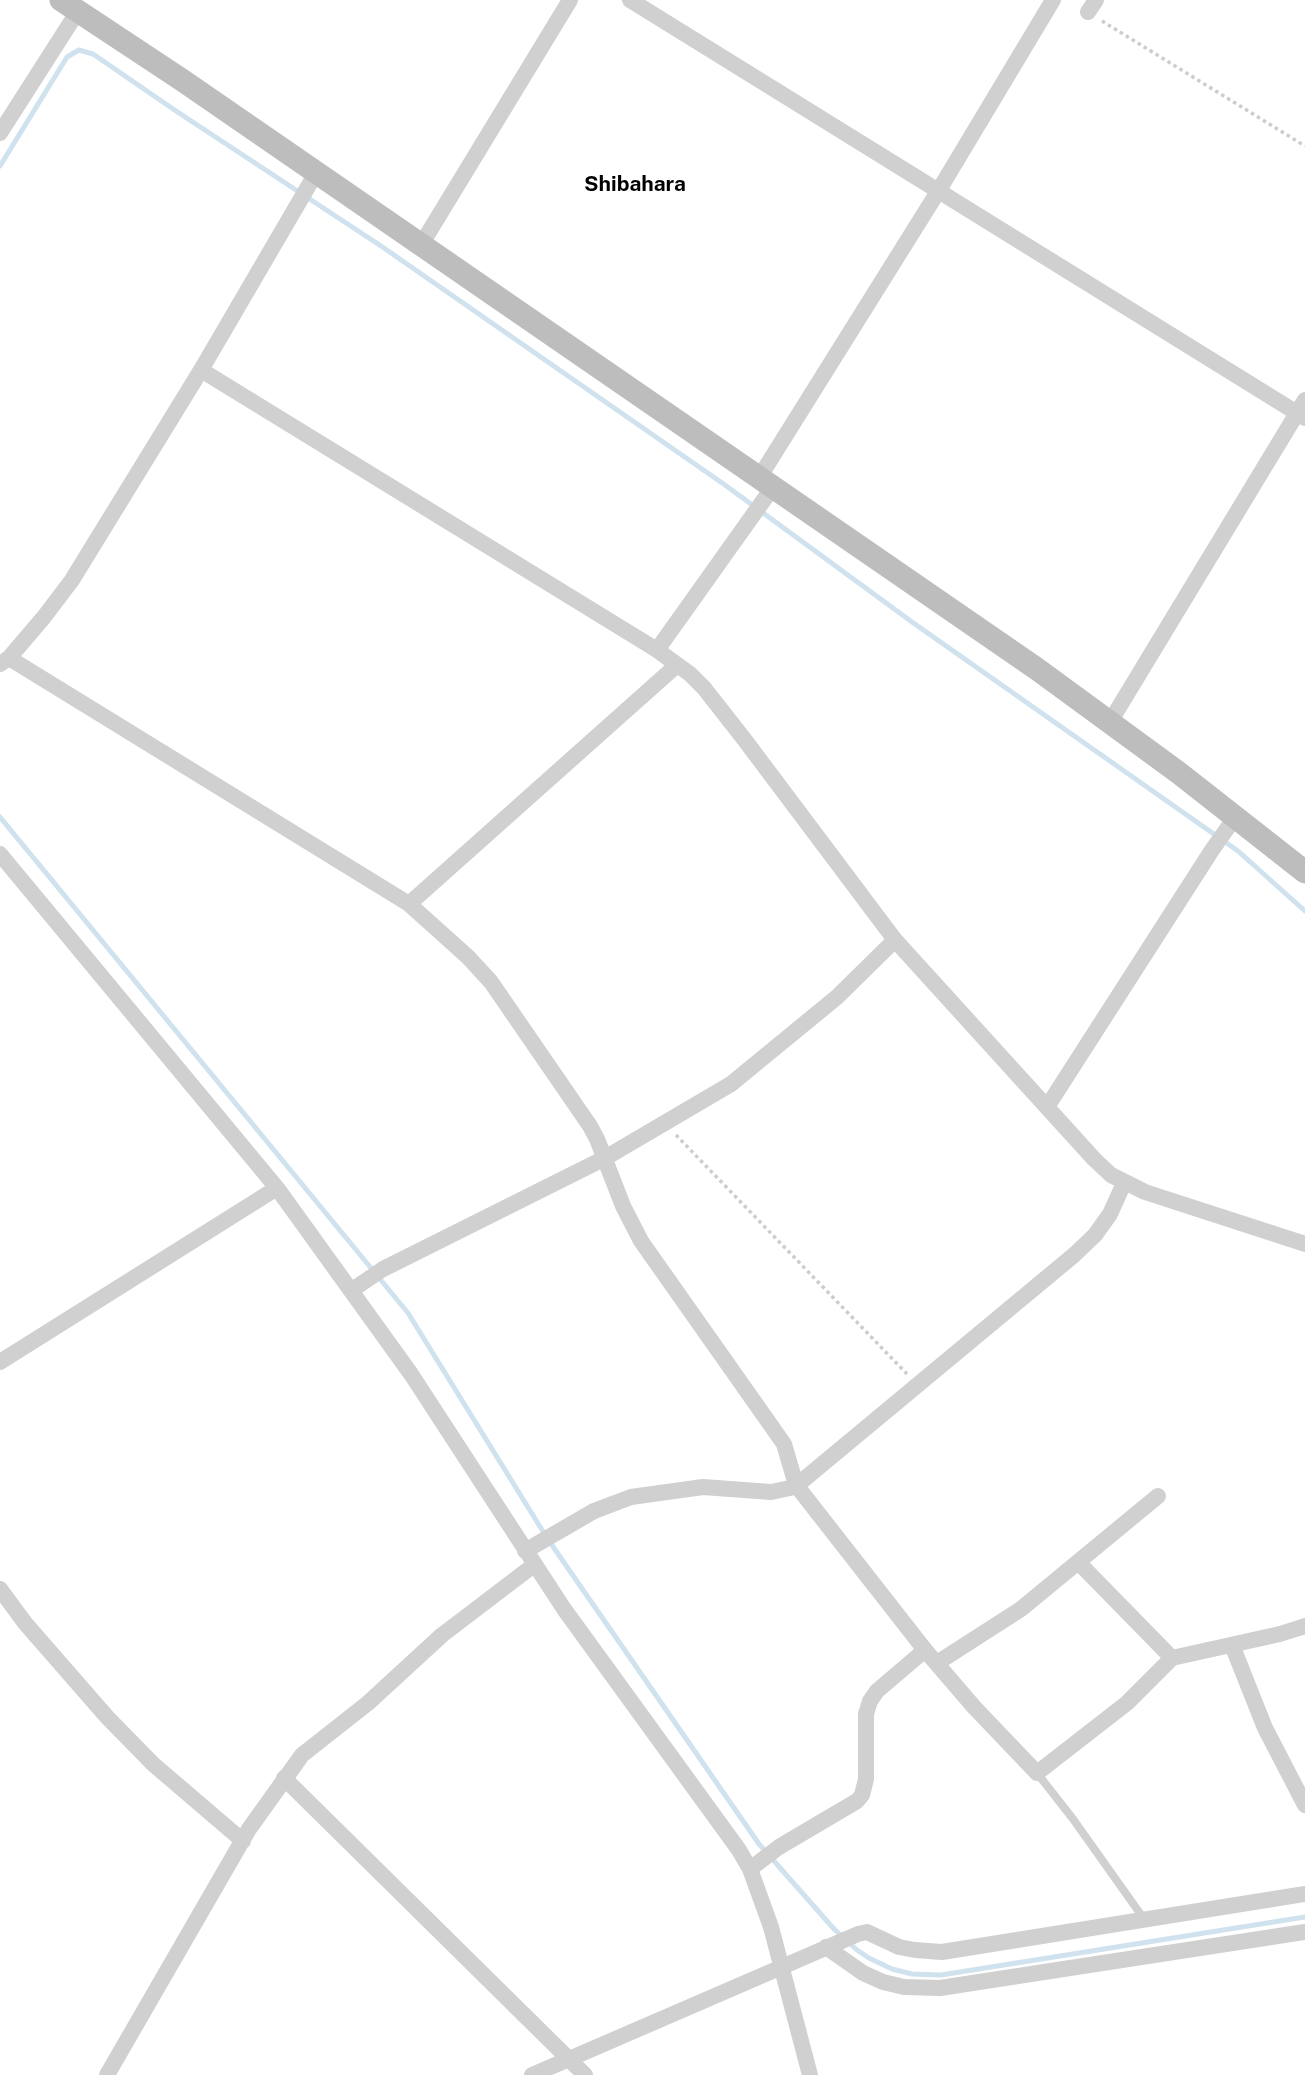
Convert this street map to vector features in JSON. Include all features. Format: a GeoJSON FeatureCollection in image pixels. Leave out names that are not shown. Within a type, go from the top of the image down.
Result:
{"type":"FeatureCollection","features":[{"type":"Feature","properties":{"kind":"street"},"geometry":{"type":"LineString","coordinates":[[421,245],[570,0]]}},
{"type":"Feature","properties":{"kind":"street"},"geometry":{"type":"LineString","coordinates":[[630,0],[1302,410],[1110,722]]}},
{"type":"Feature","properties":{"kind":"street"},"geometry":{"type":"LineString","coordinates":[[657,650],[753,514],[766,483],[1053,0]]}},
{"type":"Feature","properties":{"kind":"street"},"geometry":{"type":"LineString","coordinates":[[0,133],[69,6],[421,245],[1110,722],[1230,825],[1305,872]]}},
{"type":"Feature","properties":{"kind":"street"},"geometry":{"type":"LineString","coordinates":[[316,173],[201,370],[72,580],[5,661],[409,904],[468,957],[491,982],[590,1126],[622,1206],[636,1233],[784,1444],[796,1485],[925,1650],[974,1707],[1037,1773],[1127,1703],[1172,1658],[1305,1626]]}},
{"type":"Feature","properties":{"kind":"street"},"geometry":{"type":"LineString","coordinates":[[201,370],[657,650],[704,688],[895,940],[1111,1175],[1145,1192],[1305,1244]]}},
{"type":"Feature","properties":{"kind":"street"},"geometry":{"type":"LineString","coordinates":[[409,904],[677,665]]}},
{"type":"Feature","properties":{"kind":"street"},"geometry":{"type":"LineString","coordinates":[[1047,1107],[1230,825]]}},
{"type":"Feature","properties":{"kind":"street"},"geometry":{"type":"LineString","coordinates":[[0,854],[357,1287],[411,1374],[532,1553],[739,1850],[754,1867],[810,2075]]}},
{"type":"Feature","properties":{"kind":"street"},"geometry":{"type":"LineString","coordinates":[[357,1287],[383,1269],[604,1158],[731,1084],[837,997],[895,940]]}},
{"type":"Feature","properties":{"kind":"street"},"geometry":{"type":"LineString","coordinates":[[107,2075],[243,1841],[302,1755],[368,1703],[532,1553],[559,1530],[594,1511],[648,1494],[703,1487],[771,1492],[796,1485],[919,1386],[1095,1235],[1110,1214],[1124,1183]]}},
{"type":"Feature","properties":{"kind":"street"},"geometry":{"type":"LineString","coordinates":[[0,1362],[276,1188]]}},
{"type":"Feature","properties":{"kind":"street"},"geometry":{"type":"LineString","coordinates":[[937,1663],[1021,1609],[1158,1496]]}},
{"type":"Feature","properties":{"kind":"street"},"geometry":{"type":"LineString","coordinates":[[1078,1562],[1172,1658]]}},
{"type":"Feature","properties":{"kind":"street"},"geometry":{"type":"LineString","coordinates":[[0,1589],[25,1623],[107,1717],[153,1764],[243,1841]]}},
{"type":"Feature","properties":{"kind":"street"},"geometry":{"type":"LineString","coordinates":[[1232,1645],[1265,1728],[1305,1805]]}},
{"type":"Feature","properties":{"kind":"street"},"geometry":{"type":"LineString","coordinates":[[754,1867],[779,1847],[857,1801],[862,1795],[866,1779],[866,1714],[870,1701],[877,1691],[925,1650]]}},
{"type":"Feature","properties":{"kind":"street"},"geometry":{"type":"LineString","coordinates":[[284,1778],[585,2075]]}},
{"type":"Feature","properties":{"kind":"street"},"geometry":{"type":"LineString","coordinates":[[532,2075],[859,1934],[867,1933],[900,1947],[942,1952],[1305,1894]]}},
{"type":"Feature","properties":{"kind":"street"},"geometry":{"type":"LineString","coordinates":[[830,1945],[863,1973],[883,1982],[904,1987],[931,1988],[1305,1932]]}},
{"type":"Feature","properties":{"kind":"lane"},"geometry":{"type":"LineString","coordinates":[[1037,1773],[1144,1919]]}},
{"type":"Feature","properties":{"kind":"path"},"geometry":{"type":"LineString","coordinates":[[1092,6],[1305,146]]}},
{"type":"Feature","properties":{"kind":"path"},"geometry":{"type":"LineString","coordinates":[[665,1124],[919,1386]]}},
{"type":"Feature","properties":{"kind":"waterway"},"geometry":{"type":"LineString","coordinates":[[0,166],[67,57],[79,50],[93,54],[381,246],[725,485],[912,622],[1238,851],[1305,911]]}},
{"type":"Feature","properties":{"kind":"waterway"},"geometry":{"type":"LineString","coordinates":[[0,817],[408,1313],[547,1538],[759,1844],[834,1929],[857,1950],[892,1969],[912,1974],[941,1975],[1305,1917]]}},
{"type":"Feature","properties":{"kind":"district","name":"Shibahara"},"geometry":{"type":"Point","coordinates":[635,185]}}]}
